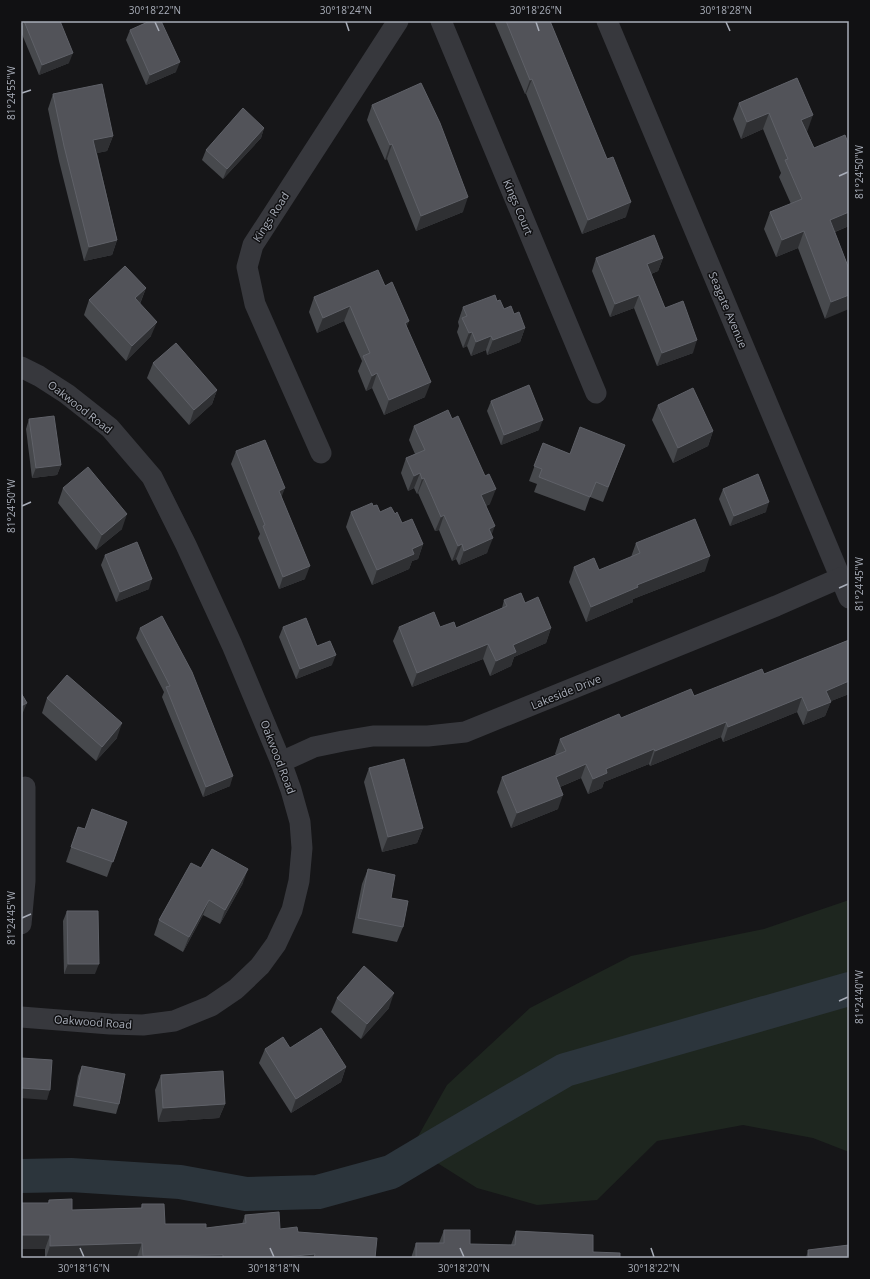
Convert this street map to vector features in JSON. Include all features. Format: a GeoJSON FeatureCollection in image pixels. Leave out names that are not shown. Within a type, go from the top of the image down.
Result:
{"type":"FeatureCollection","features":[{"type":"Feature","properties":{"kind":"street","name":"Kings Road"},"geometry":{"type":"LineString","coordinates":[[321,453],[255,304],[247,267],[253,245],[398,21]]}},
{"type":"Feature","properties":{"kind":"street","name":"Kings Court"},"geometry":{"type":"LineString","coordinates":[[441,21],[596,393]]}},
{"type":"Feature","properties":{"kind":"street","name":"Seagate Avenue"},"geometry":{"type":"LineString","coordinates":[[607,21],[849,598]]}},
{"type":"Feature","properties":{"kind":"street","name":"Oakwood Road"},"geometry":{"type":"LineString","coordinates":[[21,367],[39,376],[67,394],[110,428],[152,478],[186,544],[232,645],[281,762],[300,822],[302,848],[299,881],[292,910],[276,944],[260,966],[241,985],[211,1006],[174,1021],[143,1025],[21,1017]]}},
{"type":"Feature","properties":{"kind":"street","name":"Lakeside Drive"},"geometry":{"type":"LineString","coordinates":[[281,762],[314,747],[373,736],[428,736],[465,732],[761,612],[840,578]]}},
{"type":"Feature","properties":{"kind":"street"},"geometry":{"type":"LineString","coordinates":[[21,924],[25,881],[25,787]]}},
{"type":"Feature","properties":{"kind":"shaded area"},"geometry":{"type":"Polygon","coordinates":[[[849,900],[849,1152],[813,1138],[743,1125],[657,1141],[597,1200],[537,1205],[477,1188],[412,1147],[447,1085],[530,1008],[631,956],[764,929],[849,900]]]}},
{"type":"Feature","properties":{"kind":"building"},"geometry":{"type":"Polygon","coordinates":[[[24,21],[60,21],[73,53],[42,65],[24,21]]]}},
{"type":"Feature","properties":{"kind":"building"},"geometry":{"type":"Polygon","coordinates":[[[150,21],[161,21],[180,62],[150,75],[130,30],[150,21]]]}},
{"type":"Feature","properties":{"kind":"building"},"geometry":{"type":"Polygon","coordinates":[[[506,21],[550,21],[607,159],[613,157],[631,202],[588,220],[532,79],[530,80],[506,21]]]}},
{"type":"Feature","properties":{"kind":"building"},"geometry":{"type":"Polygon","coordinates":[[[797,78],[813,115],[801,120],[814,148],[845,135],[849,145],[849,212],[830,220],[849,269],[849,295],[831,302],[804,231],[782,240],[770,212],[802,199],[785,160],[788,159],[769,113],[747,122],[739,103],[797,78]]]}},
{"type":"Feature","properties":{"kind":"building"},"geometry":{"type":"Polygon","coordinates":[[[421,83],[440,123],[468,197],[421,216],[392,144],[390,145],[372,105],[421,83]]]}},
{"type":"Feature","properties":{"kind":"building"},"geometry":{"type":"Polygon","coordinates":[[[102,84],[113,136],[93,140],[117,240],[89,247],[64,146],[53,94],[102,84]]]}},
{"type":"Feature","properties":{"kind":"building"},"geometry":{"type":"Polygon","coordinates":[[[243,108],[264,128],[227,169],[206,150],[243,108]]]}},
{"type":"Feature","properties":{"kind":"building"},"geometry":{"type":"Polygon","coordinates":[[[654,235],[663,258],[647,264],[665,308],[683,301],[697,340],[662,353],[639,295],[615,304],[596,258],[654,235]]]}},
{"type":"Feature","properties":{"kind":"building"},"geometry":{"type":"Polygon","coordinates":[[[125,266],[146,288],[135,298],[157,322],[132,346],[89,300],[125,266]]]}},
{"type":"Feature","properties":{"kind":"building"},"geometry":{"type":"Polygon","coordinates":[[[378,270],[385,286],[392,282],[409,321],[405,323],[431,382],[389,400],[377,373],[372,376],[363,356],[370,353],[350,306],[323,318],[314,297],[378,270]]]}},
{"type":"Feature","properties":{"kind":"building"},"geometry":{"type":"Polygon","coordinates":[[[495,295],[497,301],[500,300],[504,309],[511,306],[514,314],[519,312],[525,328],[493,340],[491,336],[476,342],[472,332],[469,333],[462,318],[467,316],[463,307],[495,295]]]}},
{"type":"Feature","properties":{"kind":"building"},"geometry":{"type":"Polygon","coordinates":[[[176,343],[217,390],[194,410],[153,363],[176,343]]]}},
{"type":"Feature","properties":{"kind":"building"},"geometry":{"type":"Polygon","coordinates":[[[529,385],[543,420],[504,435],[491,401],[529,385]]]}},
{"type":"Feature","properties":{"kind":"building"},"geometry":{"type":"Polygon","coordinates":[[[693,388],[713,431],[678,448],[658,405],[693,388]]]}},
{"type":"Feature","properties":{"kind":"building"},"geometry":{"type":"Polygon","coordinates":[[[448,410],[452,419],[458,416],[485,476],[489,474],[496,489],[481,495],[495,526],[489,529],[493,538],[464,551],[462,544],[458,546],[444,515],[441,517],[424,478],[422,479],[420,473],[414,476],[406,458],[425,450],[414,426],[448,410]]]}},
{"type":"Feature","properties":{"kind":"building"},"geometry":{"type":"Polygon","coordinates":[[[54,416],[61,465],[36,468],[29,419],[54,416]]]}},
{"type":"Feature","properties":{"kind":"building"},"geometry":{"type":"Polygon","coordinates":[[[580,427],[625,445],[608,487],[596,482],[590,497],[539,477],[542,469],[534,466],[543,443],[570,454],[580,427]]]}},
{"type":"Feature","properties":{"kind":"building"},"geometry":{"type":"Polygon","coordinates":[[[265,440],[285,488],[279,491],[310,566],[283,577],[263,526],[265,525],[236,451],[265,440]]]}},
{"type":"Feature","properties":{"kind":"building"},"geometry":{"type":"Polygon","coordinates":[[[88,467],[127,514],[102,535],[63,488],[88,467]]]}},
{"type":"Feature","properties":{"kind":"building"},"geometry":{"type":"Polygon","coordinates":[[[758,474],[769,502],[734,516],[723,489],[758,474]]]}},
{"type":"Feature","properties":{"kind":"building"},"geometry":{"type":"Polygon","coordinates":[[[372,503],[373,506],[377,505],[380,512],[391,507],[395,514],[397,512],[402,523],[412,519],[423,544],[412,549],[414,554],[377,570],[351,512],[372,503]]]}},
{"type":"Feature","properties":{"kind":"building"},"geometry":{"type":"Polygon","coordinates":[[[695,519],[710,556],[637,585],[638,587],[591,607],[574,567],[594,558],[599,570],[640,553],[636,543],[695,519]]]}},
{"type":"Feature","properties":{"kind":"building"},"geometry":{"type":"Polygon","coordinates":[[[137,542],[152,579],[120,592],[105,555],[137,542]]]}},
{"type":"Feature","properties":{"kind":"building"},"geometry":{"type":"Polygon","coordinates":[[[521,593],[525,603],[538,597],[551,628],[513,645],[516,652],[496,661],[488,644],[417,673],[399,627],[434,612],[440,627],[454,622],[456,628],[507,606],[504,600],[521,593]]]}},
{"type":"Feature","properties":{"kind":"building"},"geometry":{"type":"Polygon","coordinates":[[[162,616],[192,672],[233,776],[206,787],[166,687],[170,686],[140,628],[162,616]]]}},
{"type":"Feature","properties":{"kind":"building"},"geometry":{"type":"Polygon","coordinates":[[[306,618],[317,646],[330,641],[336,655],[300,669],[283,627],[306,618]]]}},
{"type":"Feature","properties":{"kind":"building"},"geometry":{"type":"Polygon","coordinates":[[[849,640],[849,681],[826,691],[831,702],[808,711],[802,697],[728,727],[726,722],[655,751],[654,749],[606,769],[607,773],[593,779],[586,764],[556,777],[563,795],[517,813],[502,777],[566,751],[560,739],[619,714],[621,718],[691,689],[694,696],[762,669],[764,674],[849,640]]]}},
{"type":"Feature","properties":{"kind":"building"},"geometry":{"type":"Polygon","coordinates":[[[67,675],[122,723],[102,747],[47,698],[67,675]]]}},
{"type":"Feature","properties":{"kind":"building"},"geometry":{"type":"Polygon","coordinates":[[[21,693],[27,703],[21,706],[21,693]]]}},
{"type":"Feature","properties":{"kind":"building"},"geometry":{"type":"Polygon","coordinates":[[[404,759],[423,828],[388,837],[369,768],[404,759]]]}},
{"type":"Feature","properties":{"kind":"building"},"geometry":{"type":"Polygon","coordinates":[[[92,809],[127,822],[113,862],[71,847],[78,827],[85,829],[92,809]]]}},
{"type":"Feature","properties":{"kind":"building"},"geometry":{"type":"Polygon","coordinates":[[[212,849],[248,869],[225,910],[209,900],[189,937],[159,920],[191,863],[201,868],[212,849]]]}},
{"type":"Feature","properties":{"kind":"building"},"geometry":{"type":"Polygon","coordinates":[[[368,869],[395,875],[391,898],[408,901],[403,927],[358,918],[368,869]]]}},
{"type":"Feature","properties":{"kind":"building"},"geometry":{"type":"Polygon","coordinates":[[[67,911],[98,911],[99,964],[68,964],[67,911]]]}},
{"type":"Feature","properties":{"kind":"building"},"geometry":{"type":"Polygon","coordinates":[[[364,966],[394,993],[367,1024],[337,998],[364,966]]]}},
{"type":"Feature","properties":{"kind":"building"},"geometry":{"type":"Polygon","coordinates":[[[321,1028],[346,1067],[296,1099],[265,1049],[283,1037],[290,1048],[321,1028]]]}},
{"type":"Feature","properties":{"kind":"building"},"geometry":{"type":"Polygon","coordinates":[[[21,1058],[52,1060],[50,1090],[21,1088],[21,1058]]]}},
{"type":"Feature","properties":{"kind":"building"},"geometry":{"type":"Polygon","coordinates":[[[82,1066],[125,1074],[119,1104],[76,1096],[82,1066]]]}},
{"type":"Feature","properties":{"kind":"building"},"geometry":{"type":"Polygon","coordinates":[[[223,1071],[225,1104],[163,1108],[161,1075],[223,1071]]]}},
{"type":"Feature","properties":{"kind":"building"},"geometry":{"type":"Polygon","coordinates":[[[72,1199],[72,1210],[142,1208],[142,1204],[164,1204],[165,1224],[206,1224],[206,1228],[246,1223],[245,1215],[279,1212],[280,1229],[297,1227],[298,1232],[377,1238],[375,1258],[314,1258],[315,1254],[275,1258],[223,1258],[223,1255],[143,1256],[142,1243],[50,1246],[50,1235],[21,1235],[21,1203],[49,1203],[49,1200],[72,1199]]]}},
{"type":"Feature","properties":{"kind":"building"},"geometry":{"type":"Polygon","coordinates":[[[444,1230],[470,1230],[470,1244],[515,1245],[516,1231],[593,1235],[593,1252],[620,1253],[620,1258],[416,1258],[416,1243],[444,1243],[444,1230]]]}},
{"type":"Feature","properties":{"kind":"building"},"geometry":{"type":"Polygon","coordinates":[[[849,1245],[849,1258],[809,1258],[808,1250],[849,1245]]]}},
{"type":"Feature","properties":{"kind":"waterway"},"geometry":{"type":"LineString","coordinates":[[21,1176],[71,1175],[180,1182],[246,1194],[318,1192],[391,1172],[565,1070],[849,989]]}}]}
